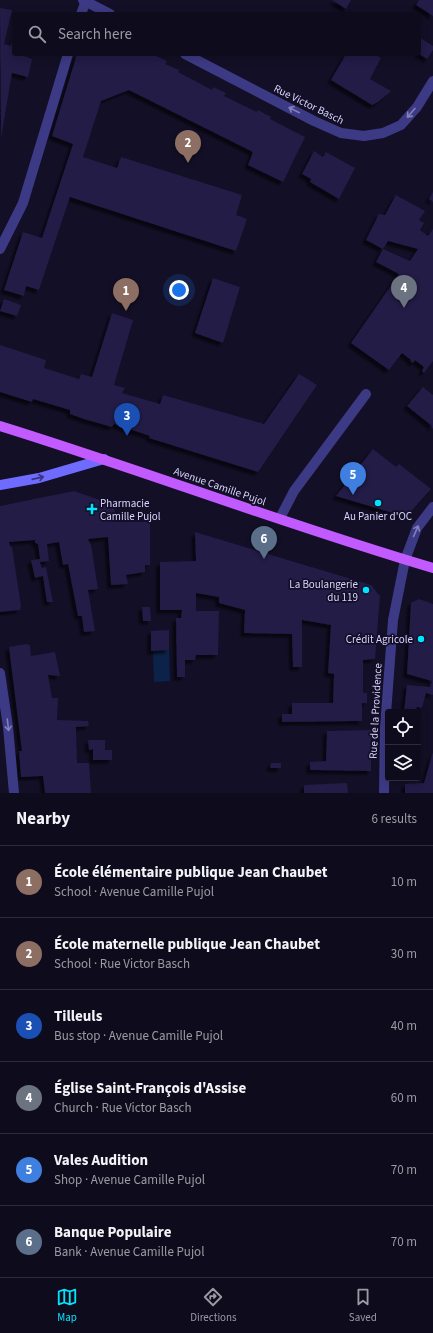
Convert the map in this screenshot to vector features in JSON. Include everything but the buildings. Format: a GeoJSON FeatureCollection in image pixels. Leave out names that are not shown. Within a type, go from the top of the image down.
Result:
{"type":"FeatureCollection","features":[{"type":"Feature","properties":{"kind":"main road","name":"Avenue Camille Pujol"},"geometry":{"type":"LineString","coordinates":[[0,426],[104,458],[405,560],[433,568]]}},
{"type":"Feature","properties":{"kind":"main road"},"geometry":{"type":"LineString","coordinates":[[0,485],[39,478],[104,458]]}},
{"type":"Feature","properties":{"kind":"street"},"geometry":{"type":"LineString","coordinates":[[81,12],[84,1],[98,3],[108,12]]}},
{"type":"Feature","properties":{"kind":"street"},"geometry":{"type":"LineString","coordinates":[[0,249],[23,204],[67,56]]}},
{"type":"Feature","properties":{"kind":"street","name":"Rue Victor Basch"},"geometry":{"type":"LineString","coordinates":[[189,56],[314,121],[342,133],[364,136],[383,133],[401,125],[417,107],[433,81]]}},
{"type":"Feature","properties":{"kind":"street"},"geometry":{"type":"LineString","coordinates":[[280,518],[294,491],[366,394]]}},
{"type":"Feature","properties":{"kind":"street","name":"Rue de la Providence"},"geometry":{"type":"LineString","coordinates":[[384,793],[385,727],[394,620],[405,560],[417,528],[433,507]]}},
{"type":"Feature","properties":{"kind":"street"},"geometry":{"type":"LineString","coordinates":[[0,673],[8,727],[14,793]]}},
{"type":"Feature","properties":{"kind":"water"},"geometry":{"type":"Polygon","coordinates":[[[169,650],[170,681],[154,682],[153,651],[169,650]]]}},
{"type":"Feature","properties":{"kind":"place","name":"École maternelle publique Jean Chaubet"},"geometry":{"type":"Point","coordinates":[188,163]}},
{"type":"Feature","properties":{"kind":"place","name":"Église Saint-François d'Assise"},"geometry":{"type":"Point","coordinates":[404,308]}},
{"type":"Feature","properties":{"kind":"place","name":"École élémentaire publique Jean Chaubet"},"geometry":{"type":"Point","coordinates":[126,311]}},
{"type":"Feature","properties":{"kind":"place","name":"Tilleuls"},"geometry":{"type":"Point","coordinates":[127,436]}},
{"type":"Feature","properties":{"kind":"place","name":"Vales Audition"},"geometry":{"type":"Point","coordinates":[353,495]}},
{"type":"Feature","properties":{"kind":"place","name":"Au Panier d'OC"},"geometry":{"type":"Point","coordinates":[378,503]}},
{"type":"Feature","properties":{"kind":"place","name":"Pharmacie Camille Pujol"},"geometry":{"type":"Point","coordinates":[92,509]}},
{"type":"Feature","properties":{"kind":"place","name":"Banque Populaire"},"geometry":{"type":"Point","coordinates":[264,559]}},
{"type":"Feature","properties":{"kind":"place","name":"La Boulangerie du 119"},"geometry":{"type":"Point","coordinates":[366,590]}},
{"type":"Feature","properties":{"kind":"place","name":"Crédit Agricole"},"geometry":{"type":"Point","coordinates":[421,639]}}]}
